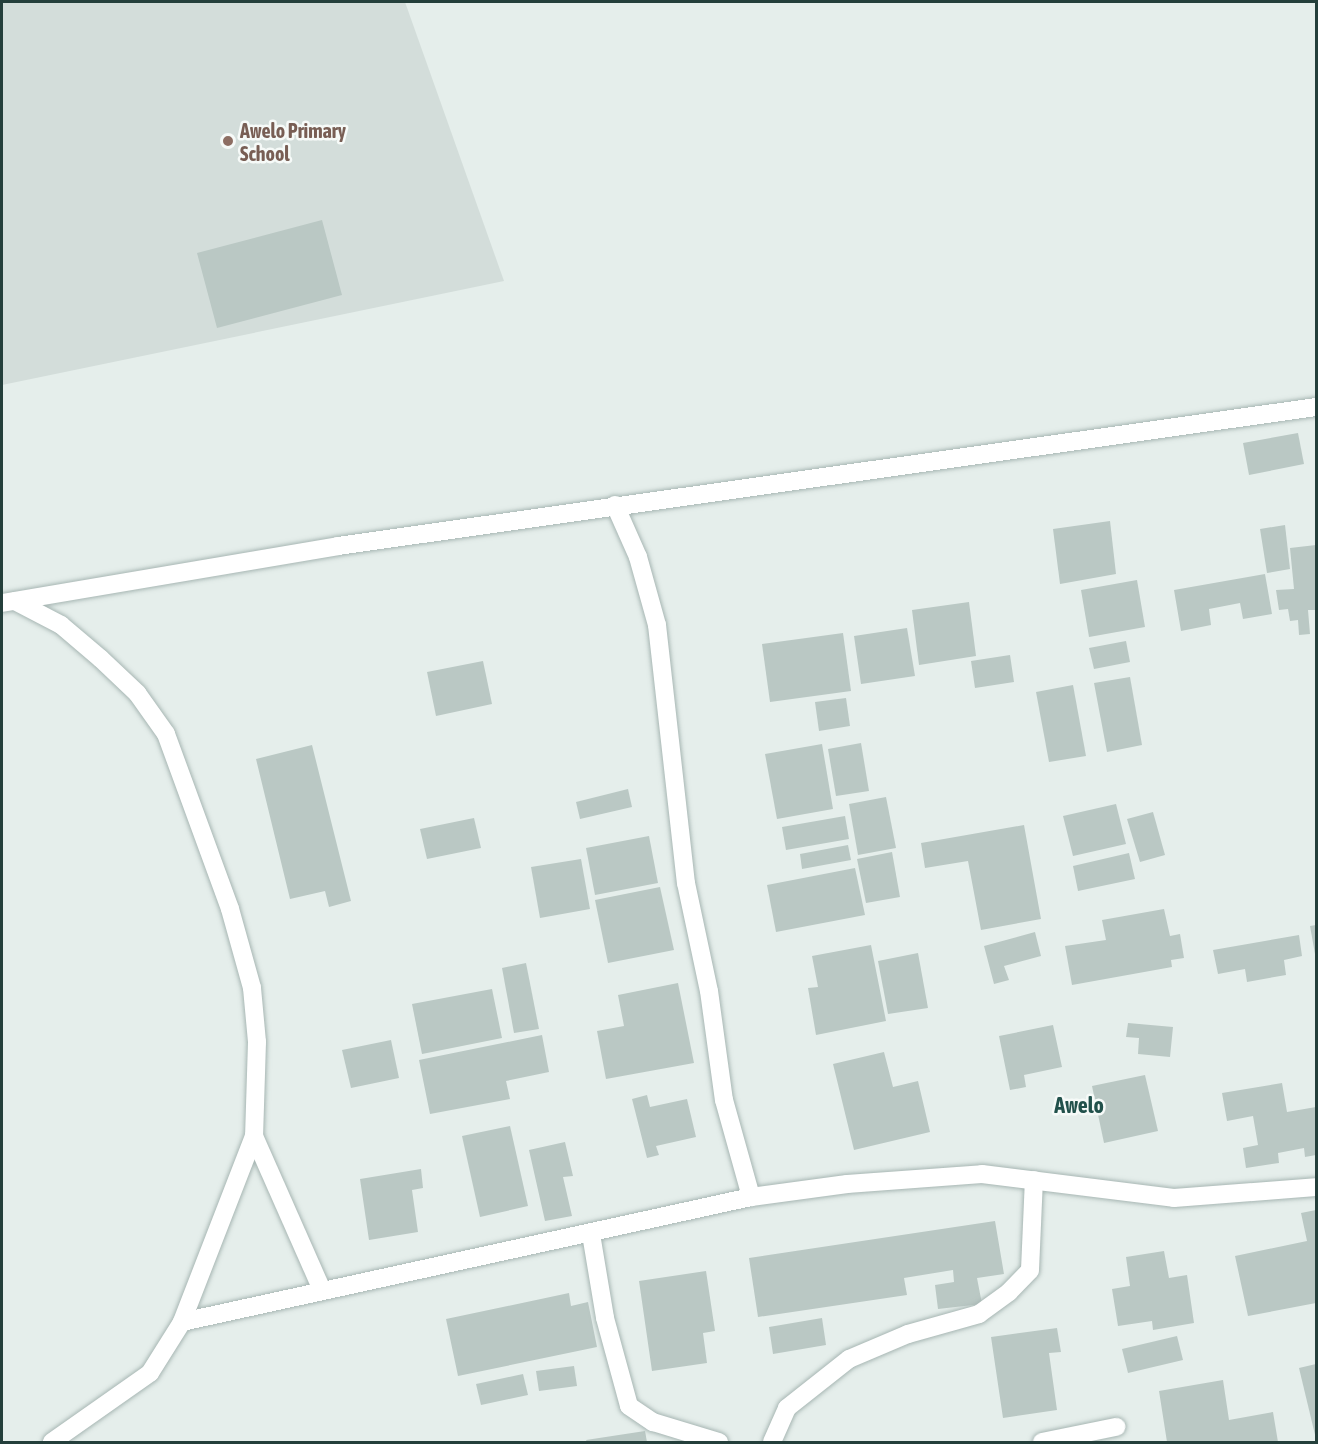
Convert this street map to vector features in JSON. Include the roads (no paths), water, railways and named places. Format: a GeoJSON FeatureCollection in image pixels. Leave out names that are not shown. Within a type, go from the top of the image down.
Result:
{"type":"FeatureCollection","features":[{"type":"Feature","properties":{"kind":"street"},"geometry":{"type":"LineString","coordinates":[[8,602],[615,505],[1317,406]]}},
{"type":"Feature","properties":{"kind":"street"},"geometry":{"type":"LineString","coordinates":[[615,505],[638,557],[657,625],[686,883],[709,992],[724,1100],[751,1197]]}},
{"type":"Feature","properties":{"kind":"street"},"geometry":{"type":"LineString","coordinates":[[8,602],[61,625],[137,693],[166,734],[230,909],[252,988],[258,1054],[254,1136],[182,1322],[150,1373],[52,1443]]}},
{"type":"Feature","properties":{"kind":"street"},"geometry":{"type":"LineString","coordinates":[[254,1136],[322,1290]]}},
{"type":"Feature","properties":{"kind":"street"},"geometry":{"type":"LineString","coordinates":[[182,1322],[322,1290],[591,1234],[751,1197],[909,1178],[982,1174],[1174,1198],[1317,1187]]}},
{"type":"Feature","properties":{"kind":"street"},"geometry":{"type":"LineString","coordinates":[[772,1443],[787,1408],[849,1359],[908,1334],[979,1314],[1009,1292],[1030,1270],[1034,1180]]}},
{"type":"Feature","properties":{"kind":"street"},"geometry":{"type":"LineString","coordinates":[[591,1234],[605,1318],[629,1406],[653,1422],[719,1443]]}},
{"type":"Feature","properties":{"kind":"street"},"geometry":{"type":"LineString","coordinates":[[1042,1443],[1116,1427]]}},
{"type":"Feature","properties":{"kind":"place","name":"Awelo Primary School"},"geometry":{"type":"Point","coordinates":[228,141]}},
{"type":"Feature","properties":{"kind":"district","name":"Awelo"},"geometry":{"type":"Point","coordinates":[1079,1106]}}]}
